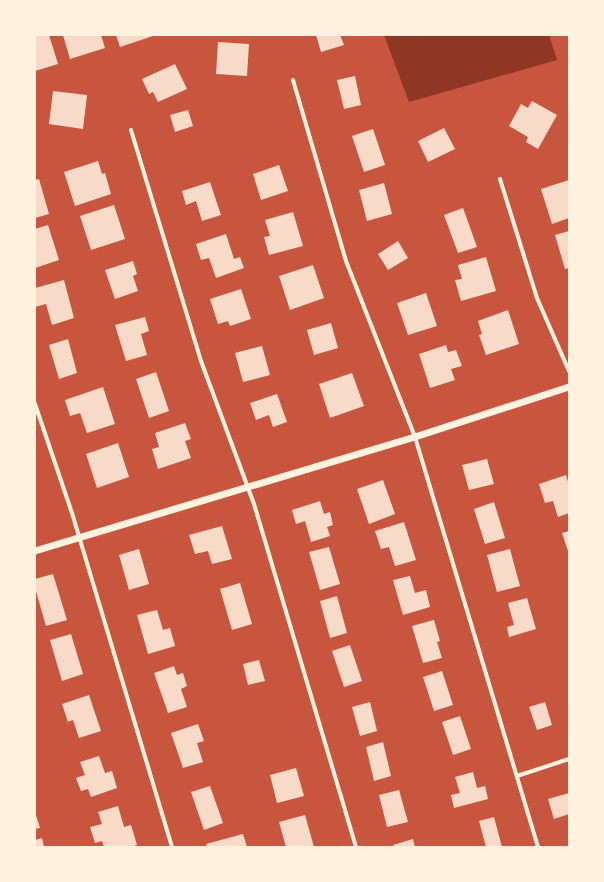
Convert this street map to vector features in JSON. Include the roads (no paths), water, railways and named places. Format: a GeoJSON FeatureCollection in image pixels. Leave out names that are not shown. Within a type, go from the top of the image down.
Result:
{"type":"FeatureCollection","features":[{"type":"Feature","properties":{"kind":"street"},"geometry":{"type":"LineString","coordinates":[[293,80],[346,261],[415,437],[538,847]]}},
{"type":"Feature","properties":{"kind":"street"},"geometry":{"type":"LineString","coordinates":[[131,130],[201,361],[249,487],[356,847]]}},
{"type":"Feature","properties":{"kind":"street"},"geometry":{"type":"LineString","coordinates":[[500,179],[537,298],[569,371]]}},
{"type":"Feature","properties":{"kind":"street"},"geometry":{"type":"LineString","coordinates":[[35,551],[415,437],[569,387]]}},
{"type":"Feature","properties":{"kind":"street"},"geometry":{"type":"LineString","coordinates":[[35,404],[80,538],[172,847]]}},
{"type":"Feature","properties":{"kind":"street"},"geometry":{"type":"LineString","coordinates":[[517,776],[569,759]]}}]}
